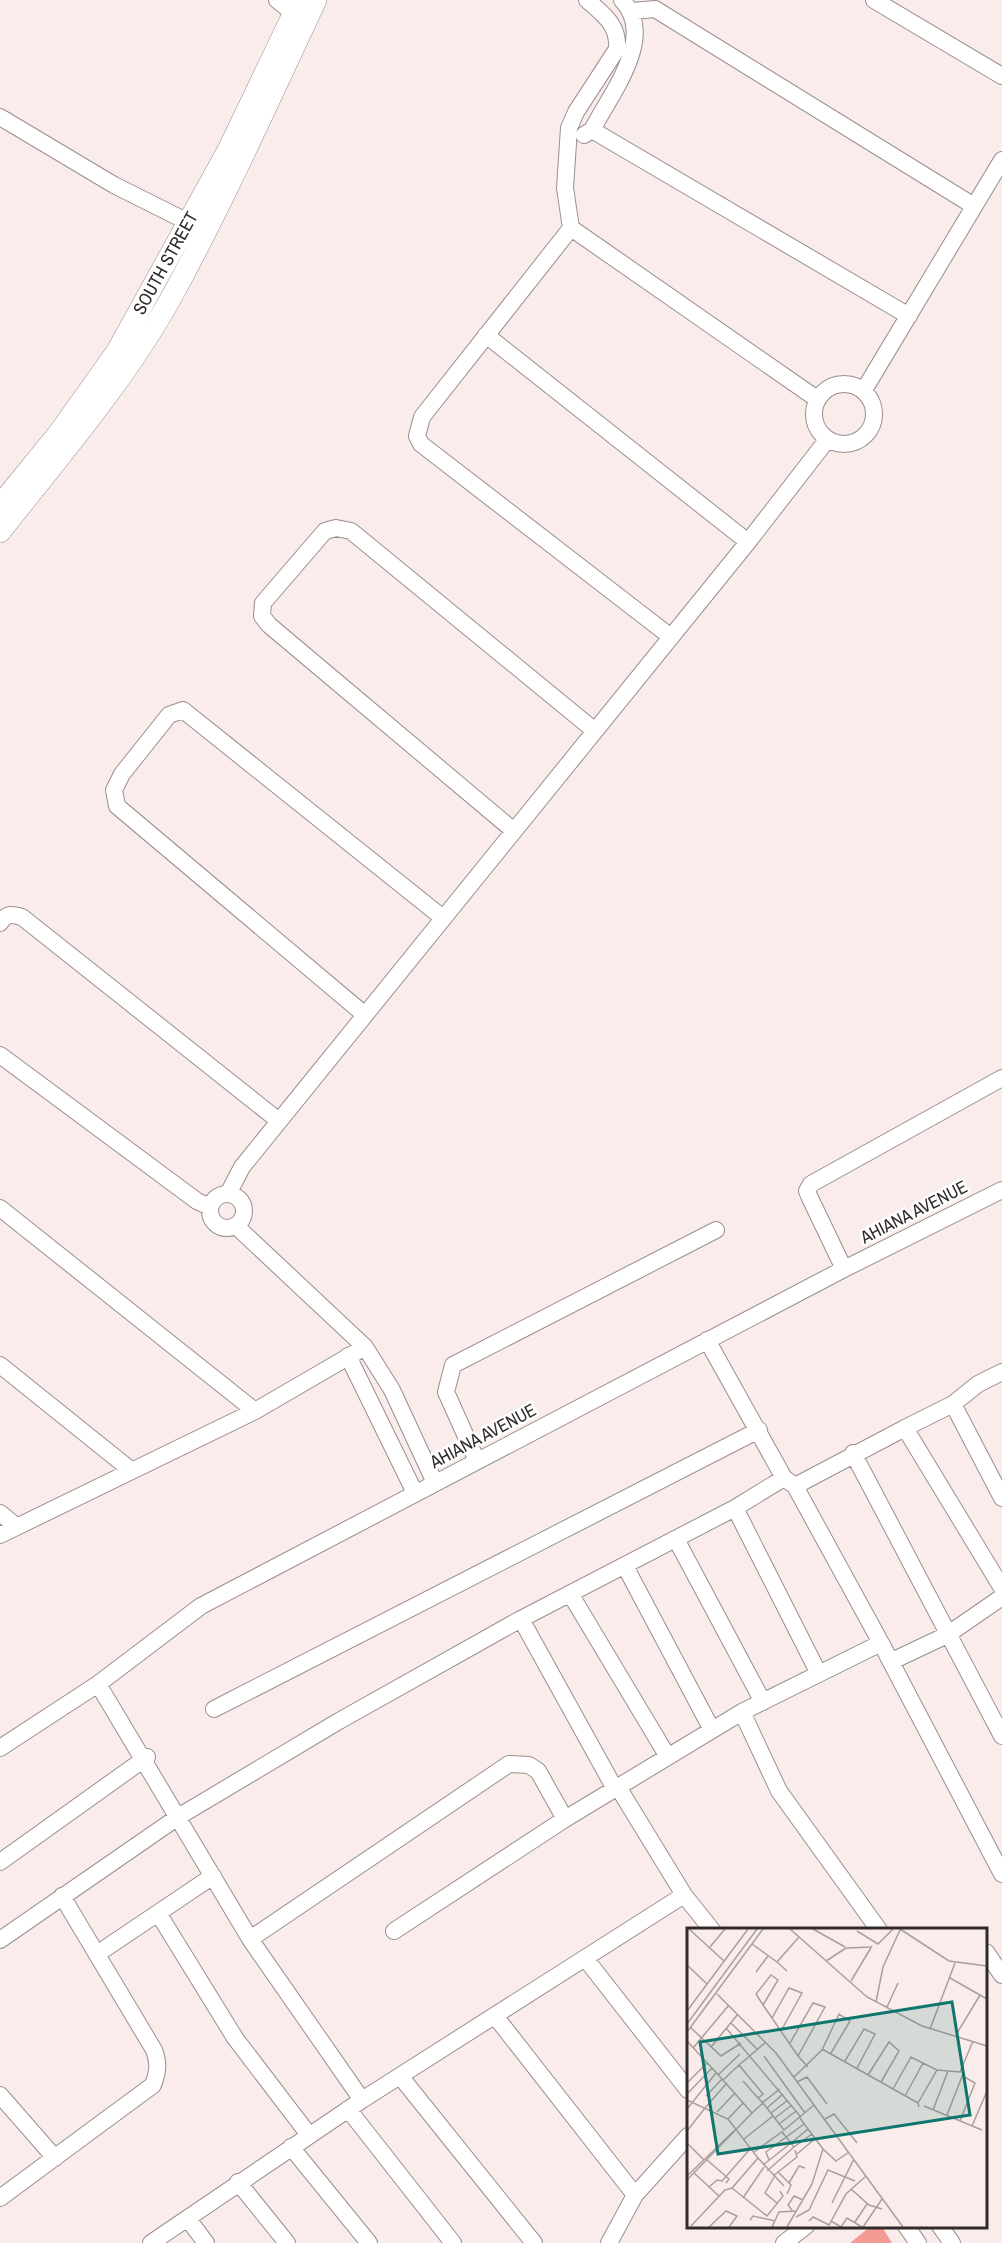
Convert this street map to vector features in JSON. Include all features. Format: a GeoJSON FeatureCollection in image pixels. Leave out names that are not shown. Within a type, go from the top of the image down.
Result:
{"type":"FeatureCollection","features":[{"type":"Feature","properties":{"kind":"street"},"geometry":{"type":"LineString","coordinates":[[0,532],[132,358],[170,299],[197,227],[316,0]]}},
{"type":"Feature","properties":{"kind":"street"},"geometry":{"type":"LineString","coordinates":[[587,0],[615,27],[617,49],[576,112],[569,128],[570,141],[565,162],[565,189],[571,228],[817,399]]}},
{"type":"Feature","properties":{"kind":"street"},"geometry":{"type":"LineString","coordinates":[[874,0],[1002,76]]}},
{"type":"Feature","properties":{"kind":"street","name":"SOUTH STREET"},"geometry":{"type":"LineString","coordinates":[[0,505],[58,434],[117,351],[197,227],[290,4]]}},
{"type":"Feature","properties":{"kind":"street"},"geometry":{"type":"LineString","coordinates":[[570,141],[592,130],[635,48],[636,26],[628,5],[659,5],[974,206]]}},
{"type":"Feature","properties":{"kind":"street"},"geometry":{"type":"LineString","coordinates":[[0,117],[114,185],[197,227]]}},
{"type":"Feature","properties":{"kind":"street"},"geometry":{"type":"LineString","coordinates":[[592,130],[909,316]]}},
{"type":"Feature","properties":{"kind":"street"},"geometry":{"type":"LineString","coordinates":[[864,390],[1002,160]]}},
{"type":"Feature","properties":{"kind":"street"},"geometry":{"type":"LineString","coordinates":[[571,228],[422,417],[417,436],[421,444],[671,637]]}},
{"type":"Feature","properties":{"kind":"street"},"geometry":{"type":"LineString","coordinates":[[486,335],[748,542]]}},
{"type":"Feature","properties":{"kind":"street"},"geometry":{"type":"LineString","coordinates":[[844,383],[864,390],[871,399],[874,410],[873,422],[868,432],[860,440],[849,444],[837,444],[827,440],[814,421],[813,410],[817,399],[824,390],[844,383]]}},
{"type":"Feature","properties":{"kind":"street"},"geometry":{"type":"LineString","coordinates":[[228,1194],[242,1167],[748,542],[827,440]]}},
{"type":"Feature","properties":{"kind":"street"},"geometry":{"type":"LineString","coordinates":[[514,831],[269,625],[262,616],[263,603],[325,531],[336,528],[351,531],[595,731]]}},
{"type":"Feature","properties":{"kind":"street"},"geometry":{"type":"LineString","coordinates":[[365,1015],[117,806],[114,790],[122,774],[169,715],[183,710],[443,918]]}},
{"type":"Feature","properties":{"kind":"street"},"geometry":{"type":"LineString","coordinates":[[0,923],[5,916],[12,914],[22,917],[279,1121]]}},
{"type":"Feature","properties":{"kind":"street"},"geometry":{"type":"LineString","coordinates":[[0,1055],[197,1201],[210,1207]]}},
{"type":"Feature","properties":{"kind":"street"},"geometry":{"type":"LineString","coordinates":[[844,1269],[807,1191],[811,1184],[1002,1078]]}},
{"type":"Feature","properties":{"kind":"street","name":"AHIANA AVENUE"},"geometry":{"type":"LineString","coordinates":[[0,1748],[98,1684],[201,1606],[844,1269],[1002,1190]]}},
{"type":"Feature","properties":{"kind":"street"},"geometry":{"type":"LineString","coordinates":[[228,1194],[239,1199],[243,1216],[236,1226],[223,1228],[212,1220],[210,1207],[216,1197],[228,1194]]}},
{"type":"Feature","properties":{"kind":"street"},"geometry":{"type":"LineString","coordinates":[[0,1208],[255,1411]]}},
{"type":"Feature","properties":{"kind":"street"},"geometry":{"type":"LineString","coordinates":[[236,1226],[365,1347],[392,1390],[435,1483]]}},
{"type":"Feature","properties":{"kind":"street"},"geometry":{"type":"LineString","coordinates":[[477,1461],[446,1392],[453,1365],[716,1230]]}},
{"type":"Feature","properties":{"kind":"street"},"geometry":{"type":"LineString","coordinates":[[707,1341],[892,1661],[1002,1874]]}},
{"type":"Feature","properties":{"kind":"street"},"geometry":{"type":"LineString","coordinates":[[0,1535],[255,1411],[365,1347]]}},
{"type":"Feature","properties":{"kind":"street"},"geometry":{"type":"LineString","coordinates":[[348,1356],[415,1493]]}},
{"type":"Feature","properties":{"kind":"street"},"geometry":{"type":"LineString","coordinates":[[0,1365],[132,1471]]}},
{"type":"Feature","properties":{"kind":"street"},"geometry":{"type":"LineString","coordinates":[[0,1940],[178,1817],[339,1721],[521,1619],[735,1508],[953,1404],[978,1384],[999,1378]]}},
{"type":"Feature","properties":{"kind":"street"},"geometry":{"type":"LineString","coordinates":[[953,1404],[1002,1498]]}},
{"type":"Feature","properties":{"kind":"street"},"geometry":{"type":"LineString","coordinates":[[905,1428],[1002,1588]]}},
{"type":"Feature","properties":{"kind":"street"},"geometry":{"type":"LineString","coordinates":[[214,1709],[759,1430]]}},
{"type":"Feature","properties":{"kind":"street"},"geometry":{"type":"LineString","coordinates":[[853,1453],[1002,1736]]}},
{"type":"Feature","properties":{"kind":"street"},"geometry":{"type":"LineString","coordinates":[[735,1508],[819,1674]]}},
{"type":"Feature","properties":{"kind":"street"},"geometry":{"type":"LineString","coordinates":[[0,1513],[17,1527]]}},
{"type":"Feature","properties":{"kind":"street"},"geometry":{"type":"LineString","coordinates":[[676,1539],[763,1702]]}},
{"type":"Feature","properties":{"kind":"street"},"geometry":{"type":"LineString","coordinates":[[626,1566],[712,1730]]}},
{"type":"Feature","properties":{"kind":"street"},"geometry":{"type":"LineString","coordinates":[[571,1595],[668,1757]]}},
{"type":"Feature","properties":{"kind":"street"},"geometry":{"type":"LineString","coordinates":[[892,1661],[947,1635],[1002,1597]]}},
{"type":"Feature","properties":{"kind":"street"},"geometry":{"type":"LineString","coordinates":[[521,1619],[616,1788],[684,1895],[711,1928]]}},
{"type":"Feature","properties":{"kind":"street"},"geometry":{"type":"LineString","coordinates":[[394,1931],[565,1819],[742,1712],[881,1643]]}},
{"type":"Feature","properties":{"kind":"street"},"geometry":{"type":"LineString","coordinates":[[98,1684],[145,1758],[250,1940],[355,2105],[453,2243]]}},
{"type":"Feature","properties":{"kind":"street"},"geometry":{"type":"LineString","coordinates":[[742,1712],[779,1791],[878,1928]]}},
{"type":"Feature","properties":{"kind":"street"},"geometry":{"type":"LineString","coordinates":[[0,1862],[145,1758]]}},
{"type":"Feature","properties":{"kind":"street"},"geometry":{"type":"LineString","coordinates":[[250,1940],[509,1764],[530,1765],[538,1771],[565,1819]]}},
{"type":"Feature","properties":{"kind":"street"},"geometry":{"type":"LineString","coordinates":[[97,1954],[213,1876]]}},
{"type":"Feature","properties":{"kind":"street"},"geometry":{"type":"LineString","coordinates":[[151,2243],[309,2135],[684,1895]]}},
{"type":"Feature","properties":{"kind":"street"},"geometry":{"type":"LineString","coordinates":[[0,2198],[153,2085],[158,2073],[158,2061],[154,2050],[62,1896]]}},
{"type":"Feature","properties":{"kind":"street"},"geometry":{"type":"LineString","coordinates":[[158,1913],[235,2038],[309,2135]]}},
{"type":"Feature","properties":{"kind":"street"},"geometry":{"type":"LineString","coordinates":[[987,1952],[1002,1945]]}},
{"type":"Feature","properties":{"kind":"street"},"geometry":{"type":"LineString","coordinates":[[987,1953],[1002,1975]]}},
{"type":"Feature","properties":{"kind":"street"},"geometry":{"type":"LineString","coordinates":[[585,1958],[687,2089]]}},
{"type":"Feature","properties":{"kind":"street"},"geometry":{"type":"LineString","coordinates":[[495,2016],[635,2195]]}},
{"type":"Feature","properties":{"kind":"street"},"geometry":{"type":"LineString","coordinates":[[400,2076],[534,2243]]}},
{"type":"Feature","properties":{"kind":"street"},"geometry":{"type":"LineString","coordinates":[[0,2095],[55,2158]]}},
{"type":"Feature","properties":{"kind":"street"},"geometry":{"type":"LineString","coordinates":[[609,2243],[635,2195],[687,2137]]}},
{"type":"Feature","properties":{"kind":"street"},"geometry":{"type":"LineString","coordinates":[[291,2147],[369,2243]]}},
{"type":"Feature","properties":{"kind":"street"},"geometry":{"type":"LineString","coordinates":[[238,2182],[287,2243]]}},
{"type":"Feature","properties":{"kind":"street"},"geometry":{"type":"LineString","coordinates":[[188,2219],[206,2243]]}},
{"type":"Feature","properties":{"kind":"street"},"geometry":{"type":"LineString","coordinates":[[784,2243],[803,2228]]}},
{"type":"Feature","properties":{"kind":"street"},"geometry":{"type":"LineString","coordinates":[[907,2228],[918,2243]]}},
{"type":"Feature","properties":{"kind":"street"},"geometry":{"type":"LineString","coordinates":[[941,2228],[952,2243]]}},
{"type":"Feature","properties":{"kind":"shaded area"},"geometry":{"type":"Polygon","coordinates":[[[869,2228],[883,2228],[892,2243],[850,2243],[869,2228]]]}}]}
